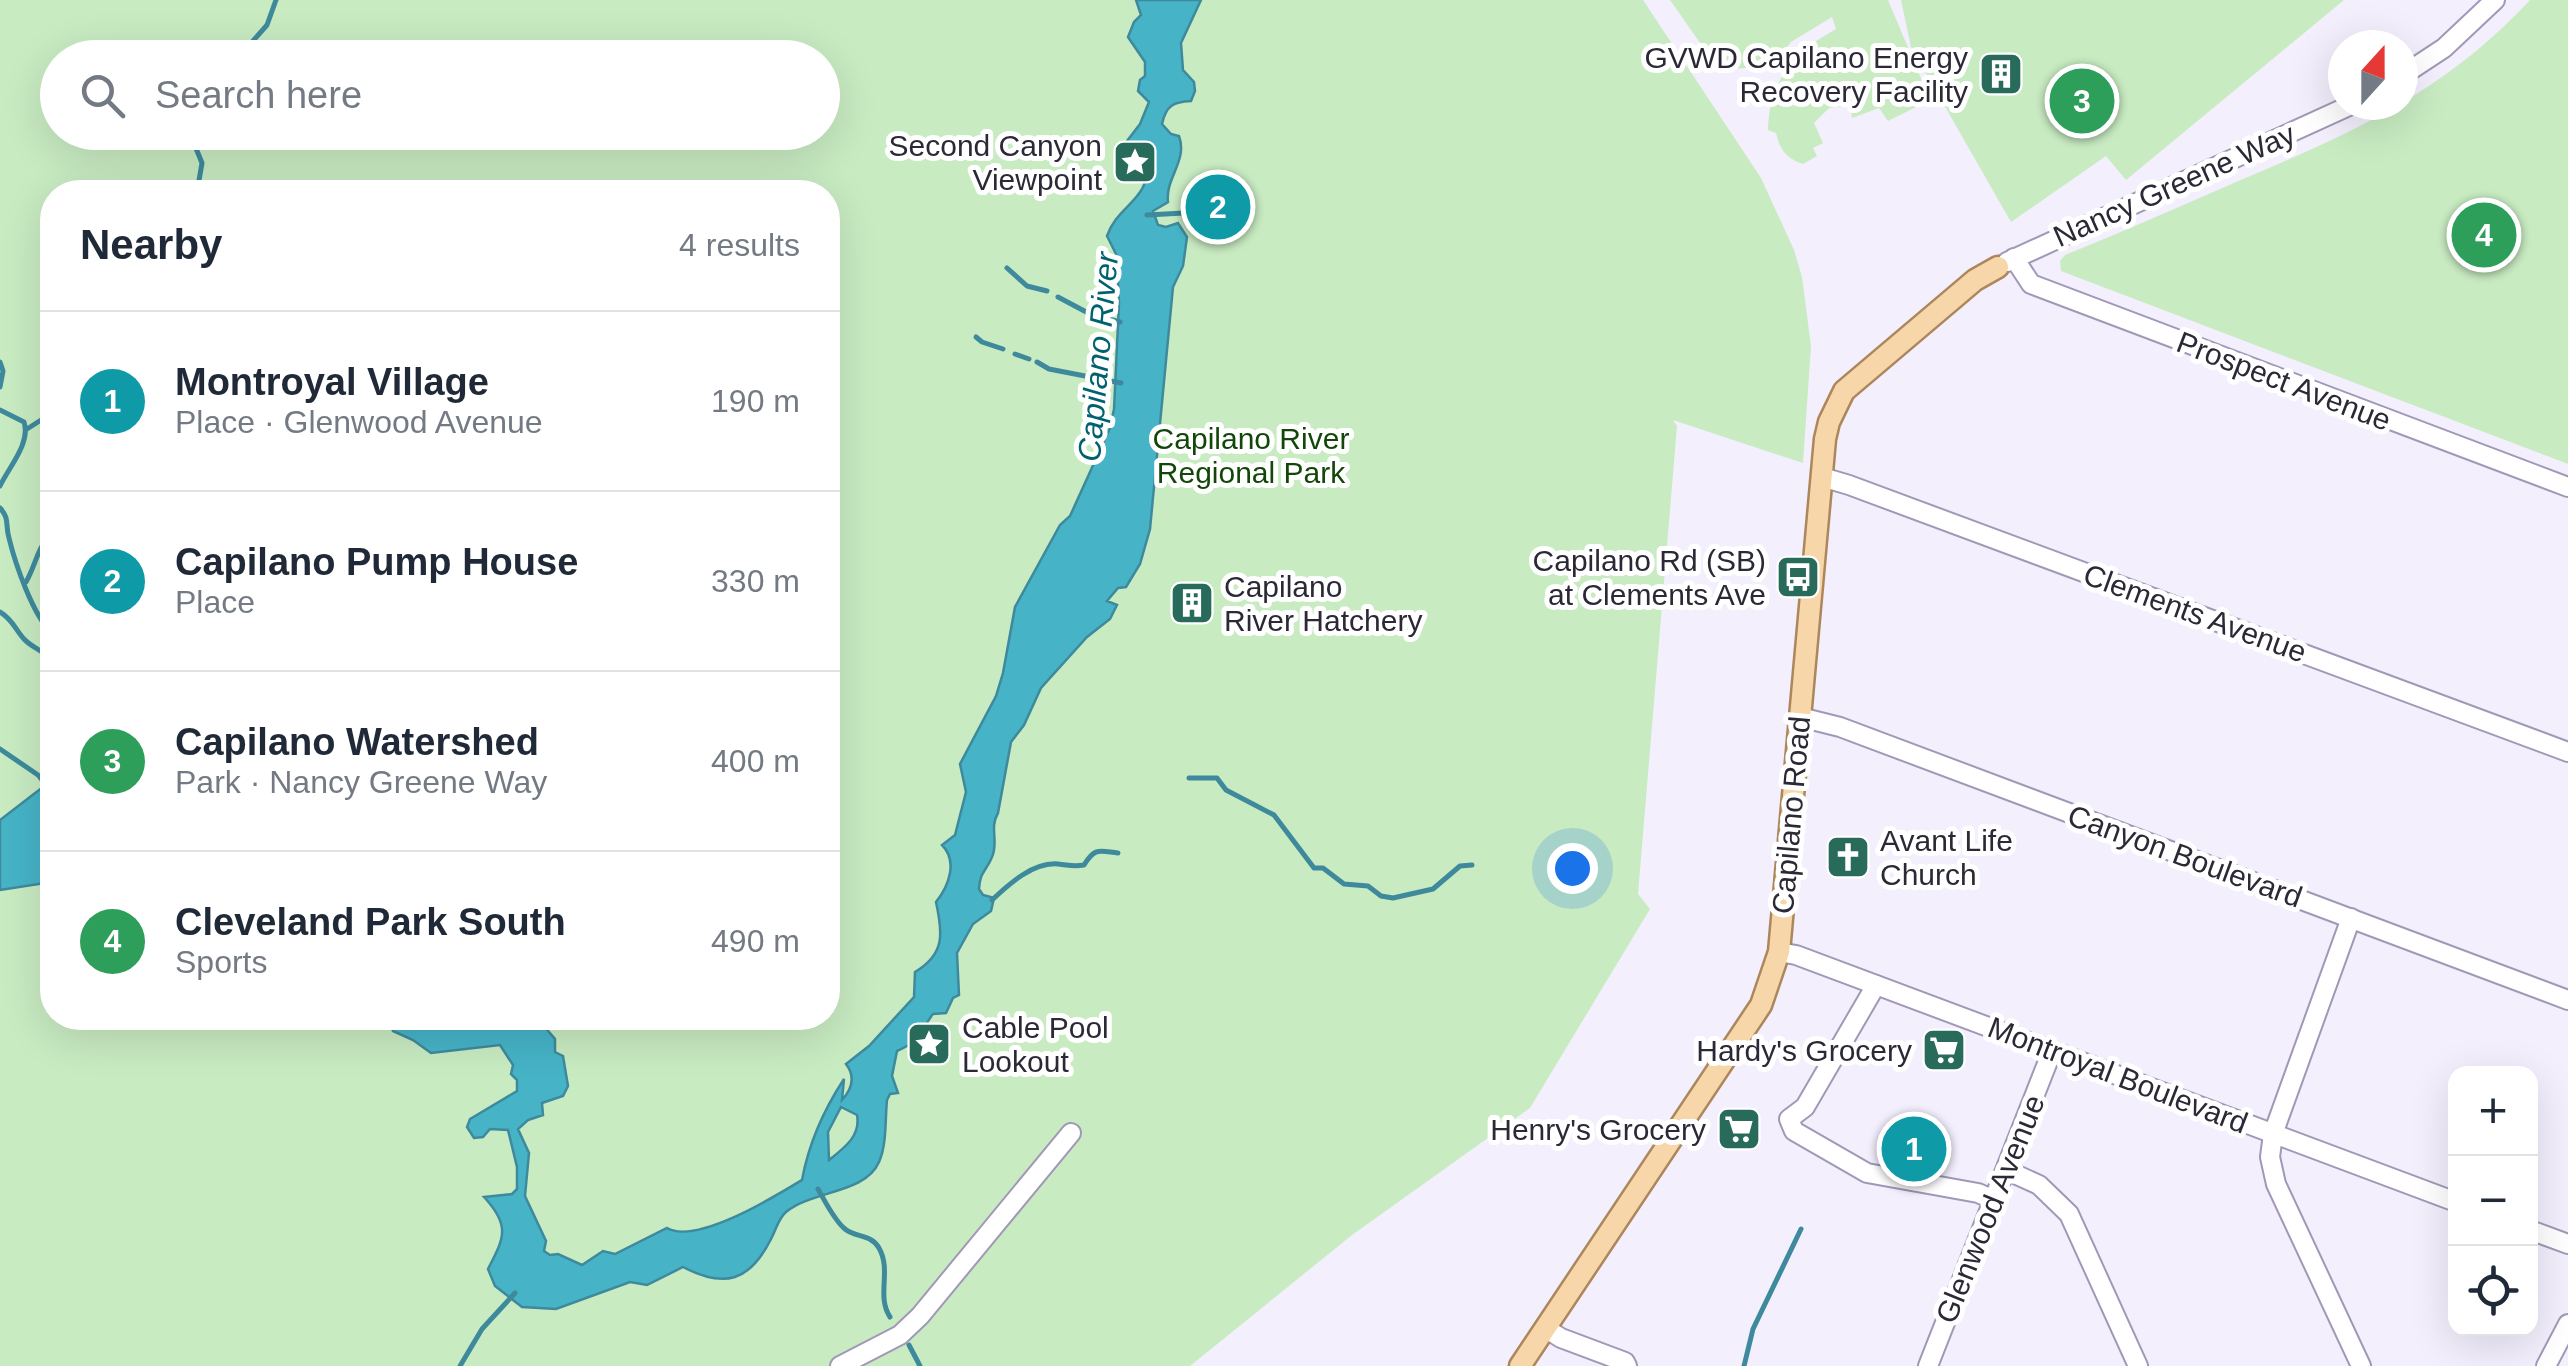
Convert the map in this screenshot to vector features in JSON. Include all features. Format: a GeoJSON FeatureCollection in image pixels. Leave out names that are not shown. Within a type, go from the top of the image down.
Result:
{"type":"FeatureCollection","features":[{"type":"Feature","properties":{"kind":"main road","name":"Capilano Road"},"geometry":{"type":"LineString","coordinates":[[1520,1366],[1761,1005],[1779,952],[1828,422],[1844,391],[1976,280],[2006,262]]}},
{"type":"Feature","properties":{"kind":"street"},"geometry":{"type":"LineString","coordinates":[[2418,66],[2444,48],[2495,0]]}},
{"type":"Feature","properties":{"kind":"street","name":"Nancy Greene Way"},"geometry":{"type":"LineString","coordinates":[[2006,262],[2328,115]]}},
{"type":"Feature","properties":{"kind":"street","name":"Prospect Avenue"},"geometry":{"type":"LineString","coordinates":[[2006,262],[2030,284],[2568,487]]}},
{"type":"Feature","properties":{"kind":"street","name":"Clements Avenue"},"geometry":{"type":"LineString","coordinates":[[1822,478],[1849,484],[2568,752]]}},
{"type":"Feature","properties":{"kind":"street","name":"Canyon Boulevard"},"geometry":{"type":"LineString","coordinates":[[1800,717],[1840,727],[2568,1000]]}},
{"type":"Feature","properties":{"kind":"street"},"geometry":{"type":"LineString","coordinates":[[2351,918],[2273,1134],[2270,1157],[2276,1184],[2360,1366]]}},
{"type":"Feature","properties":{"kind":"street","name":"Montroyal Boulevard"},"geometry":{"type":"LineString","coordinates":[[1779,952],[1796,954],[2448,1199]]}},
{"type":"Feature","properties":{"kind":"street"},"geometry":{"type":"LineString","coordinates":[[1876,985],[1805,1106],[1790,1119],[1794,1131],[1867,1173],[1978,1193],[1994,1200]]}},
{"type":"Feature","properties":{"kind":"street","name":"Glenwood Avenue"},"geometry":{"type":"LineString","coordinates":[[1928,1366],[2052,1051]]}},
{"type":"Feature","properties":{"kind":"street"},"geometry":{"type":"LineString","coordinates":[[840,1366],[900,1335],[920,1316],[1071,1134]]}},
{"type":"Feature","properties":{"kind":"street"},"geometry":{"type":"LineString","coordinates":[[2006,1170],[2040,1185],[2069,1214],[2138,1366]]}},
{"type":"Feature","properties":{"kind":"street"},"geometry":{"type":"LineString","coordinates":[[2538,1233],[2568,1244]]}},
{"type":"Feature","properties":{"kind":"street"},"geometry":{"type":"LineString","coordinates":[[2546,1366],[2568,1324]]}},
{"type":"Feature","properties":{"kind":"street"},"geometry":{"type":"LineString","coordinates":[[1545,1328],[1627,1366]]}},
{"type":"Feature","properties":{"kind":"green space","name":"Capilano River Regional Park"},"geometry":{"type":"Polygon","coordinates":[[[0,0],[1643,0],[1761,178],[1794,250],[1802,277],[1811,346],[1803,463],[1673,420],[1677,426],[1638,894],[1650,909],[1530,1108],[1352,1235],[1190,1366],[0,1366],[0,0]]]}},
{"type":"Feature","properties":{"kind":"green space"},"geometry":{"type":"Polygon","coordinates":[[[1670,0],[1888,0],[1930,100],[1888,121],[1879,108],[1852,118],[1850,105],[1829,108],[1814,123],[1823,143],[1813,148],[1817,156],[1803,164],[1797,162],[1782,148],[1776,133],[1768,130],[1769,112],[1787,69],[1808,47],[1836,29],[1832,17],[1791,42],[1772,66],[1719,70],[1670,0]]]}},
{"type":"Feature","properties":{"kind":"green space"},"geometry":{"type":"Polygon","coordinates":[[[1901,0],[2344,0],[2126,180],[2106,156],[2011,222],[1911,47],[1901,0]]]}},
{"type":"Feature","properties":{"kind":"green space"},"geometry":{"type":"Polygon","coordinates":[[[2530,0],[2568,0],[2568,464],[2061,271],[2060,261],[2065,255],[2317,147],[2370,120],[2418,120],[2418,92],[2497,33],[2530,0]]]}},
{"type":"Feature","properties":{"kind":"water"},"geometry":{"type":"Polygon","coordinates":[[[1136,0],[1201,0],[1181,43],[1183,70],[1194,82],[1195,91],[1191,101],[1172,106],[1162,124],[1179,136],[1179,162],[1168,202],[1153,211],[1158,225],[1178,223],[1187,237],[1183,266],[1173,287],[1150,529],[1140,564],[1126,587],[1118,588],[1107,601],[1117,605],[1110,619],[1087,637],[1041,688],[1024,725],[1011,742],[994,824],[994,851],[979,889],[983,895],[994,898],[991,911],[973,924],[957,953],[959,995],[953,998],[946,1013],[933,1014],[918,1039],[897,1051],[892,1076],[898,1093],[890,1094],[887,1100],[882,1155],[872,1172],[851,1186],[810,1199],[786,1212],[763,1253],[745,1272],[724,1279],[683,1267],[647,1285],[630,1282],[556,1309],[522,1307],[495,1286],[488,1269],[502,1232],[498,1216],[484,1197],[512,1194],[517,1189],[517,1167],[508,1130],[490,1129],[483,1137],[474,1138],[467,1127],[470,1119],[517,1091],[517,1080],[511,1074],[513,1065],[500,1045],[431,1053],[393,1030],[547,1030],[555,1039],[555,1052],[563,1056],[568,1086],[563,1096],[542,1103],[543,1115],[518,1129],[529,1153],[525,1196],[546,1241],[544,1251],[550,1255],[558,1254],[582,1265],[603,1251],[615,1254],[667,1228],[680,1232],[715,1225],[802,1180],[813,1140],[830,1103],[844,1079],[842,1100],[850,1087],[852,1078],[846,1064],[869,1046],[914,997],[915,972],[937,950],[940,924],[936,902],[945,889],[951,866],[942,845],[955,835],[966,792],[960,764],[996,696],[1015,607],[1060,525],[1070,516],[1110,428],[1119,303],[1117,256],[1107,236],[1144,185],[1148,161],[1132,155],[1127,141],[1149,102],[1138,91],[1145,76],[1145,62],[1128,37],[1141,15],[1136,0]],[[841,1107],[828,1132],[829,1160],[846,1146],[858,1122],[857,1115],[841,1107]]]}},
{"type":"Feature","properties":{"kind":"water"},"geometry":{"type":"Polygon","coordinates":[[[40,789],[40,884],[0,890],[0,820],[40,789]]]}},
{"type":"Feature","properties":{"kind":"waterway"},"geometry":{"type":"LineString","coordinates":[[254,40],[267,25],[276,0]]}},
{"type":"Feature","properties":{"kind":"waterway"},"geometry":{"type":"LineString","coordinates":[[197,150],[202,163],[199,180]]}},
{"type":"Feature","properties":{"kind":"waterway"},"geometry":{"type":"LineString","coordinates":[[1147,215],[1184,213]]}},
{"type":"Feature","properties":{"kind":"waterway"},"geometry":{"type":"LineString","coordinates":[[1007,268],[1027,286],[1047,291]]}},
{"type":"Feature","properties":{"kind":"waterway","name":"Capilano River"},"geometry":{"type":"LineString","coordinates":[[1058,297],[1090,314],[1120,322]]}},
{"type":"Feature","properties":{"kind":"waterway"},"geometry":{"type":"LineString","coordinates":[[976,337],[1003,349]]}},
{"type":"Feature","properties":{"kind":"waterway"},"geometry":{"type":"LineString","coordinates":[[1015,354],[1029,359]]}},
{"type":"Feature","properties":{"kind":"waterway"},"geometry":{"type":"LineString","coordinates":[[0,362],[0,387]]}},
{"type":"Feature","properties":{"kind":"waterway","name":"Capilano River"},"geometry":{"type":"LineString","coordinates":[[1037,362],[1049,369],[1121,383]]}},
{"type":"Feature","properties":{"kind":"waterway"},"geometry":{"type":"LineString","coordinates":[[0,410],[24,422],[25,430],[22,446],[0,486]]}},
{"type":"Feature","properties":{"kind":"waterway"},"geometry":{"type":"LineString","coordinates":[[27,429],[40,421]]}},
{"type":"Feature","properties":{"kind":"waterway"},"geometry":{"type":"LineString","coordinates":[[0,508],[26,588],[40,617]]}},
{"type":"Feature","properties":{"kind":"waterway"},"geometry":{"type":"LineString","coordinates":[[26,582],[40,550]]}},
{"type":"Feature","properties":{"kind":"waterway"},"geometry":{"type":"LineString","coordinates":[[0,612],[40,651]]}},
{"type":"Feature","properties":{"kind":"waterway"},"geometry":{"type":"LineString","coordinates":[[0,749],[40,777]]}},
{"type":"Feature","properties":{"kind":"waterway"},"geometry":{"type":"LineString","coordinates":[[1189,778],[1217,778],[1226,790],[1274,815],[1314,868],[1323,868],[1344,884],[1368,886],[1381,896],[1393,898],[1433,889],[1460,866],[1472,865]]}},
{"type":"Feature","properties":{"kind":"waterway"},"geometry":{"type":"LineString","coordinates":[[992,900],[1031,870],[1049,864],[1084,865],[1098,851],[1118,853]]}},
{"type":"Feature","properties":{"kind":"waterway"},"geometry":{"type":"LineString","coordinates":[[818,1189],[841,1225],[872,1240],[879,1248],[884,1266],[884,1301],[890,1317]]}},
{"type":"Feature","properties":{"kind":"waterway"},"geometry":{"type":"LineString","coordinates":[[1744,1366],[1753,1329],[1801,1229]]}},
{"type":"Feature","properties":{"kind":"waterway"},"geometry":{"type":"LineString","coordinates":[[460,1366],[482,1329],[515,1293]]}},
{"type":"Feature","properties":{"kind":"waterway"},"geometry":{"type":"LineString","coordinates":[[909,1345],[920,1366]]}},
{"type":"Feature","properties":{"kind":"place","name":"GVWD Capilano Energy Recovery Facility"},"geometry":{"type":"Point","coordinates":[2001,74]}},
{"type":"Feature","properties":{"kind":"place","name":"Capilano Watershed"},"geometry":{"type":"Point","coordinates":[2082,101]}},
{"type":"Feature","properties":{"kind":"place","name":"Second Canyon Viewpoint"},"geometry":{"type":"Point","coordinates":[1135,162]}},
{"type":"Feature","properties":{"kind":"place","name":"Capilano Pump House"},"geometry":{"type":"Point","coordinates":[1218,207]}},
{"type":"Feature","properties":{"kind":"place","name":"Cleveland Park South"},"geometry":{"type":"Point","coordinates":[2484,235]}},
{"type":"Feature","properties":{"kind":"place","name":"Capilano Rd (SB) at Clements Ave"},"geometry":{"type":"Point","coordinates":[1798,577]}},
{"type":"Feature","properties":{"kind":"place","name":"Capilano River Hatchery"},"geometry":{"type":"Point","coordinates":[1192,603]}},
{"type":"Feature","properties":{"kind":"place","name":"Avant Life Church"},"geometry":{"type":"Point","coordinates":[1848,857]}},
{"type":"Feature","properties":{"kind":"place","name":"Cable Pool Lookout"},"geometry":{"type":"Point","coordinates":[929,1044]}},
{"type":"Feature","properties":{"kind":"place","name":"Hardy's Grocery"},"geometry":{"type":"Point","coordinates":[1944,1050]}},
{"type":"Feature","properties":{"kind":"place","name":"Henry's Grocery"},"geometry":{"type":"Point","coordinates":[1739,1129]}},
{"type":"Feature","properties":{"kind":"place","name":"Montroyal Village"},"geometry":{"type":"Point","coordinates":[1914,1149]}}]}
